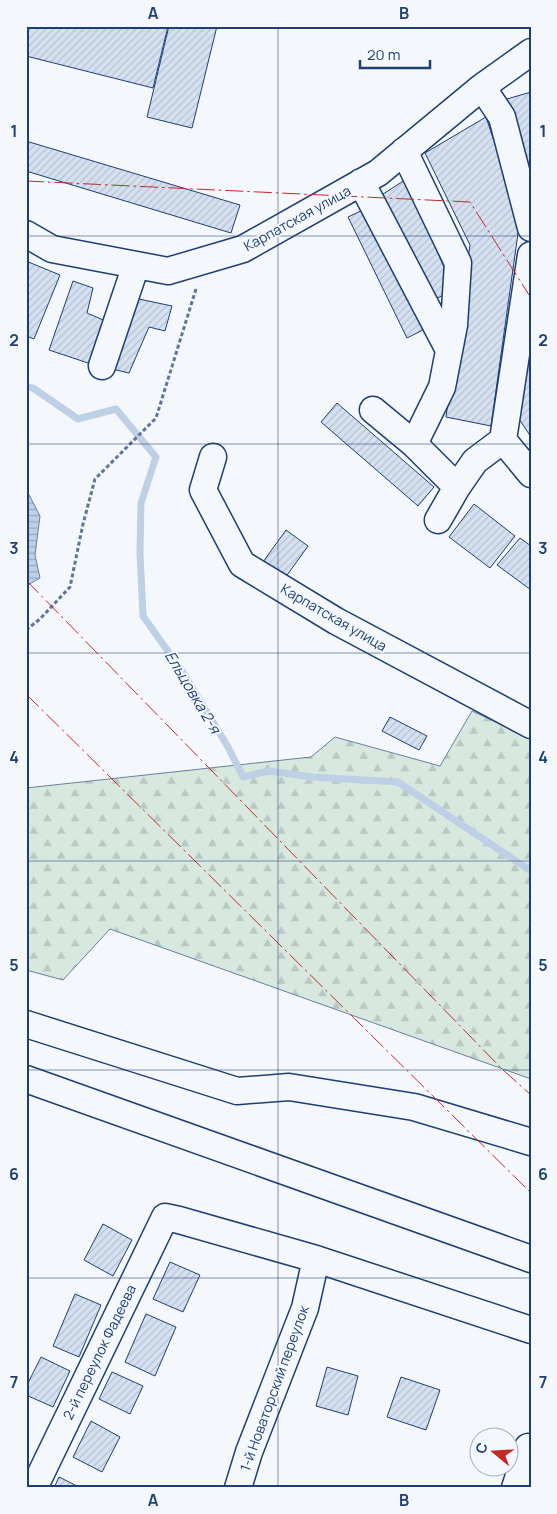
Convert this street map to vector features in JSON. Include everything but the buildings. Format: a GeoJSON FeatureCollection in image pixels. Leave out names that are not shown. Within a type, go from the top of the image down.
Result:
{"type":"FeatureCollection","features":[{"type":"Feature","properties":{"kind":"street","name":"Карпатская улица"},"geometry":{"type":"LineString","coordinates":[[26,234],[52,249],[168,271],[243,249],[378,173],[482,87],[531,52]]}},
{"type":"Feature","properties":{"kind":"street"},"geometry":{"type":"LineString","coordinates":[[482,87],[502,118],[531,228]]}},
{"type":"Feature","properties":{"kind":"street"},"geometry":{"type":"LineString","coordinates":[[404,151],[458,262],[454,324],[442,387],[414,444]]}},
{"type":"Feature","properties":{"kind":"street"},"geometry":{"type":"LineString","coordinates":[[361,182],[449,350]]}},
{"type":"Feature","properties":{"kind":"street"},"geometry":{"type":"LineString","coordinates":[[438,520],[475,461],[503,440],[531,255]]}},
{"type":"Feature","properties":{"kind":"street"},"geometry":{"type":"LineString","coordinates":[[102,366],[136,265]]}},
{"type":"Feature","properties":{"kind":"street"},"geometry":{"type":"LineString","coordinates":[[373,410],[414,444],[457,487]]}},
{"type":"Feature","properties":{"kind":"street"},"geometry":{"type":"LineString","coordinates":[[503,440],[531,474]]}},
{"type":"Feature","properties":{"kind":"street","name":"Карпатская улица"},"geometry":{"type":"LineString","coordinates":[[213,457],[202,490],[242,564],[336,621],[531,725]]}},
{"type":"Feature","properties":{"kind":"street"},"geometry":{"type":"LineString","coordinates":[[26,1024],[237,1091],[289,1087],[414,1107],[531,1142]]}},
{"type":"Feature","properties":{"kind":"street"},"geometry":{"type":"LineString","coordinates":[[26,1079],[531,1259]]}},
{"type":"Feature","properties":{"kind":"street","name":"2-й переулок Фадеева"},"geometry":{"type":"LineString","coordinates":[[34,1488],[164,1217],[316,1259]]}},
{"type":"Feature","properties":{"kind":"street"},"geometry":{"type":"LineString","coordinates":[[316,1259],[531,1330]]}},
{"type":"Feature","properties":{"kind":"street","name":"1-й Новаторский переулок"},"geometry":{"type":"LineString","coordinates":[[238,1488],[249,1452],[305,1308],[316,1259]]}},
{"type":"Feature","properties":{"kind":"street"},"geometry":{"type":"LineString","coordinates":[[515,1488],[528,1447]]}},
{"type":"Feature","properties":{"kind":"path"},"geometry":{"type":"LineString","coordinates":[[26,630],[40,619],[70,587],[83,524],[95,480],[156,418],[205,260]]}},
{"type":"Feature","properties":{"kind":"green space"},"geometry":{"type":"Polygon","coordinates":[[[472,711],[531,738],[531,1079],[110,929],[63,980],[26,970],[26,788],[311,757],[335,737],[440,766],[472,711]]]}},
{"type":"Feature","properties":{"kind":"water"},"geometry":{"type":"Polygon","coordinates":[[[26,489],[40,516],[35,555],[40,578],[26,586],[26,489]]]}},
{"type":"Feature","properties":{"kind":"waterway","name":"Ельцовка 2-я"},"geometry":{"type":"LineString","coordinates":[[26,386],[33,388],[78,419],[116,409],[156,457],[141,503],[140,553],[143,616],[184,674],[228,747],[243,777],[269,771],[312,777],[398,782],[531,871]]}},
{"type":"Feature","properties":{"kind":"power"},"geometry":{"type":"LineString","coordinates":[[26,181],[470,202],[531,298]]}},
{"type":"Feature","properties":{"kind":"power"},"geometry":{"type":"LineString","coordinates":[[26,580],[502,1069],[531,1095]]}},
{"type":"Feature","properties":{"kind":"power"},"geometry":{"type":"LineString","coordinates":[[26,694],[531,1193]]}}]}
